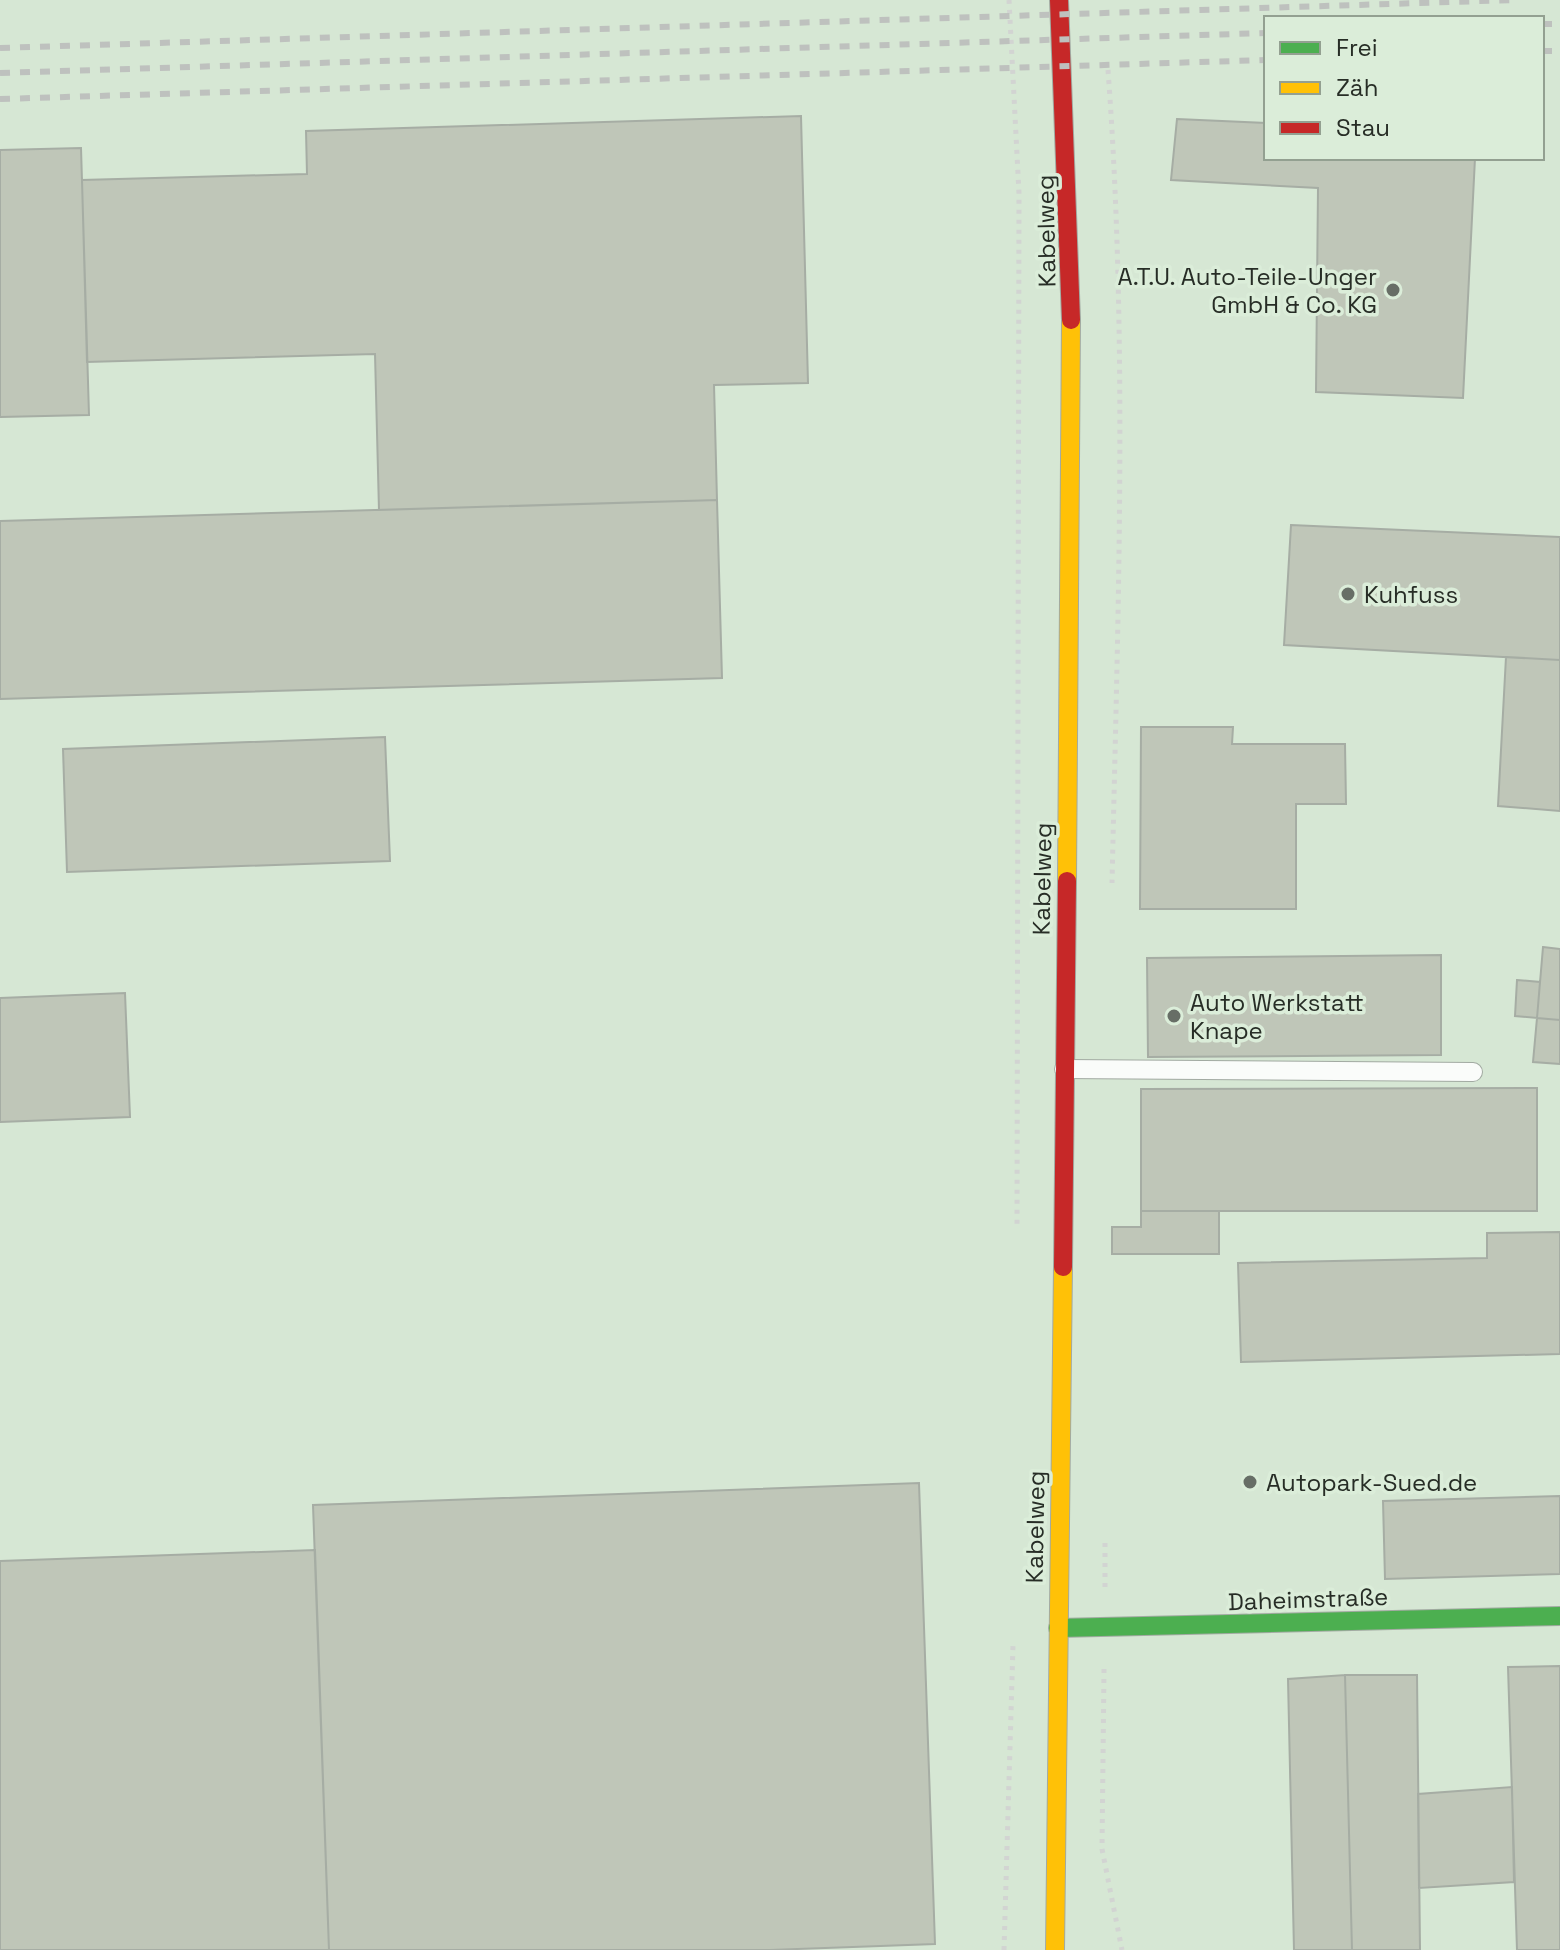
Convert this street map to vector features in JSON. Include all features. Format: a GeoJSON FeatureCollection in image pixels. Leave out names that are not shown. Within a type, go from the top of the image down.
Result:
{"type":"FeatureCollection","features":[{"type":"Feature","properties":{"kind":"street","name":"Kabelweg"},"geometry":{"type":"LineString","coordinates":[[1055,1950],[1072,405],[1070,194],[1059,0]]}},
{"type":"Feature","properties":{"kind":"street","name":"Daheimstraße"},"geometry":{"type":"LineString","coordinates":[[1058,1628],[1560,1616]]}},
{"type":"Feature","properties":{"kind":"lane"},"geometry":{"type":"LineString","coordinates":[[1064,1069],[1473,1072]]}},
{"type":"Feature","properties":{"kind":"path"},"geometry":{"type":"LineString","coordinates":[[1009,0],[1019,193],[1017,1241]]}},
{"type":"Feature","properties":{"kind":"path"},"geometry":{"type":"LineString","coordinates":[[1004,1950],[1013,1633]]}},
{"type":"Feature","properties":{"kind":"shaded area"},"geometry":{"type":"Polygon","coordinates":[[[0,0],[1560,0],[1560,1950],[0,1950],[0,0]]]}},
{"type":"Feature","properties":{"kind":"building"},"geometry":{"type":"Polygon","coordinates":[[[801,116],[808,383],[714,385],[717,500],[379,510],[375,354],[87,362],[82,180],[307,174],[306,131],[801,116]]]}},
{"type":"Feature","properties":{"kind":"building","name":"A.T.U. Auto-Teile-Unger GmbH & Co. KG"},"geometry":{"type":"Polygon","coordinates":[[[1177,119],[1264,123],[1264,160],[1475,160],[1463,398],[1316,392],[1318,188],[1171,180],[1177,119]]]}},
{"type":"Feature","properties":{"kind":"building"},"geometry":{"type":"Polygon","coordinates":[[[81,148],[89,415],[0,417],[0,150],[81,148]]]}},
{"type":"Feature","properties":{"kind":"building"},"geometry":{"type":"Polygon","coordinates":[[[717,500],[722,678],[0,699],[0,521],[717,500]]]}},
{"type":"Feature","properties":{"kind":"building"},"geometry":{"type":"Polygon","coordinates":[[[1291,525],[1560,537],[1560,660],[1284,645],[1291,525]]]}},
{"type":"Feature","properties":{"kind":"building"},"geometry":{"type":"Polygon","coordinates":[[[1506,657],[1560,660],[1560,811],[1498,806],[1506,657]]]}},
{"type":"Feature","properties":{"kind":"building"},"geometry":{"type":"Polygon","coordinates":[[[1141,727],[1233,727],[1232,744],[1345,744],[1346,804],[1296,804],[1296,909],[1140,909],[1141,727]]]}},
{"type":"Feature","properties":{"kind":"building"},"geometry":{"type":"Polygon","coordinates":[[[385,737],[390,861],[67,872],[63,749],[385,737]]]}},
{"type":"Feature","properties":{"kind":"building"},"geometry":{"type":"Polygon","coordinates":[[[1543,947],[1560,949],[1560,1020],[1537,1018],[1543,947]]]}},
{"type":"Feature","properties":{"kind":"building"},"geometry":{"type":"Polygon","coordinates":[[[1441,955],[1441,1055],[1148,1057],[1147,958],[1441,955]]]}},
{"type":"Feature","properties":{"kind":"building"},"geometry":{"type":"Polygon","coordinates":[[[1517,980],[1540,982],[1537,1018],[1515,1016],[1517,980]]]}},
{"type":"Feature","properties":{"kind":"building"},"geometry":{"type":"Polygon","coordinates":[[[125,993],[130,1117],[0,1122],[0,998],[125,993]]]}},
{"type":"Feature","properties":{"kind":"building"},"geometry":{"type":"Polygon","coordinates":[[[1537,1018],[1560,1020],[1560,1064],[1533,1062],[1537,1018]]]}},
{"type":"Feature","properties":{"kind":"building"},"geometry":{"type":"Polygon","coordinates":[[[1537,1088],[1537,1211],[1141,1211],[1141,1089],[1537,1088]]]}},
{"type":"Feature","properties":{"kind":"building"},"geometry":{"type":"Polygon","coordinates":[[[1141,1211],[1219,1211],[1219,1254],[1112,1254],[1112,1227],[1141,1227],[1141,1211]]]}},
{"type":"Feature","properties":{"kind":"building"},"geometry":{"type":"Polygon","coordinates":[[[1560,1232],[1560,1354],[1241,1362],[1238,1263],[1487,1258],[1487,1233],[1560,1232]]]}},
{"type":"Feature","properties":{"kind":"building"},"geometry":{"type":"Polygon","coordinates":[[[919,1483],[935,1944],[770,1950],[329,1950],[313,1505],[919,1483]]]}},
{"type":"Feature","properties":{"kind":"building"},"geometry":{"type":"Polygon","coordinates":[[[1560,1496],[1560,1574],[1385,1579],[1383,1501],[1560,1496]]]}},
{"type":"Feature","properties":{"kind":"building"},"geometry":{"type":"Polygon","coordinates":[[[315,1550],[329,1950],[0,1950],[0,1561],[315,1550]]]}},
{"type":"Feature","properties":{"kind":"building"},"geometry":{"type":"Polygon","coordinates":[[[1560,1666],[1560,1950],[1517,1950],[1508,1667],[1560,1666]]]}},
{"type":"Feature","properties":{"kind":"building"},"geometry":{"type":"Polygon","coordinates":[[[1345,1675],[1417,1675],[1420,1950],[1352,1950],[1345,1675]]]}},
{"type":"Feature","properties":{"kind":"building"},"geometry":{"type":"Polygon","coordinates":[[[1345,1675],[1352,1950],[1294,1950],[1288,1679],[1345,1675]]]}},
{"type":"Feature","properties":{"kind":"building"},"geometry":{"type":"Polygon","coordinates":[[[1512,1787],[1514,1882],[1419,1888],[1418,1794],[1512,1787]]]}},
{"type":"Feature","properties":{"kind":"railway"},"geometry":{"type":"LineString","coordinates":[[0,48],[1514,0]]}},
{"type":"Feature","properties":{"kind":"railway"},"geometry":{"type":"LineString","coordinates":[[1544,24],[1560,24]]}},
{"type":"Feature","properties":{"kind":"railway"},"geometry":{"type":"LineString","coordinates":[[0,73],[1264,33]]}},
{"type":"Feature","properties":{"kind":"railway"},"geometry":{"type":"LineString","coordinates":[[1544,51],[1560,51]]}},
{"type":"Feature","properties":{"kind":"railway"},"geometry":{"type":"LineString","coordinates":[[0,99],[1264,60]]}},
{"type":"Feature","properties":{"kind":"traffic: fast"},"geometry":{"type":"LineString","coordinates":[[1058,1628],[1560,1616]]}},
{"type":"Feature","properties":{"kind":"traffic: slow"},"geometry":{"type":"LineString","coordinates":[[1067,881],[1071,320]]}},
{"type":"Feature","properties":{"kind":"traffic: slow"},"geometry":{"type":"LineString","coordinates":[[1055,1950],[1063,1267]]}},
{"type":"Feature","properties":{"kind":"traffic: jam"},"geometry":{"type":"LineString","coordinates":[[1059,0],[1071,320]]}},
{"type":"Feature","properties":{"kind":"traffic: jam"},"geometry":{"type":"LineString","coordinates":[[1063,1267],[1067,881]]}},
{"type":"Feature","properties":{"kind":"place","name":"A.T.U. Auto-Teile-Unger GmbH & Co. KG"},"geometry":{"type":"Point","coordinates":[1393,290]}},
{"type":"Feature","properties":{"kind":"place","name":"Kuhfuss"},"geometry":{"type":"Point","coordinates":[1348,594]}},
{"type":"Feature","properties":{"kind":"place","name":"Auto Werkstatt Knape"},"geometry":{"type":"Point","coordinates":[1174,1016]}},
{"type":"Feature","properties":{"kind":"place","name":"Autopark-Sued.de"},"geometry":{"type":"Point","coordinates":[1250,1482]}}]}
